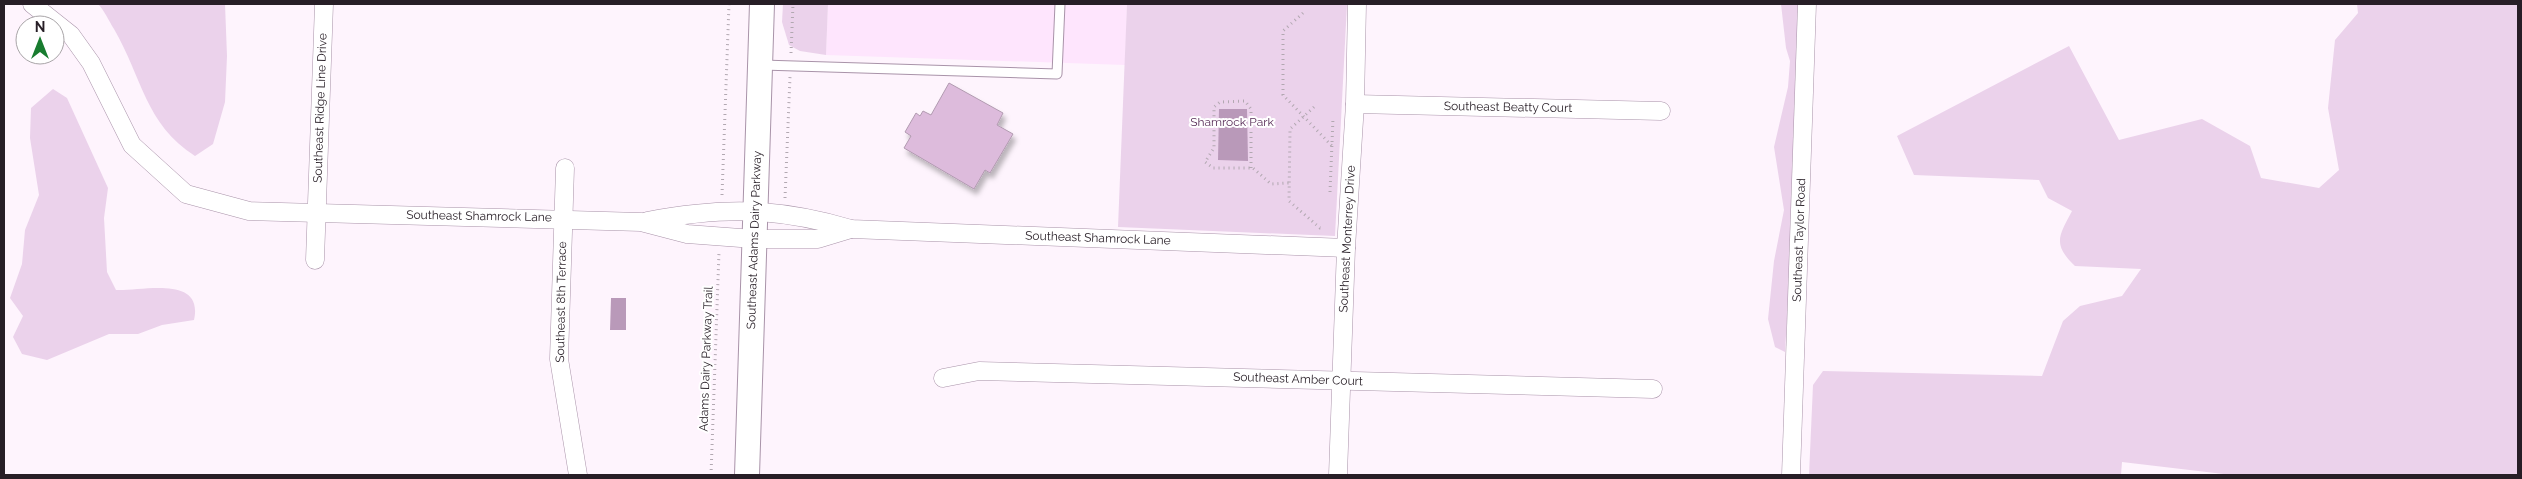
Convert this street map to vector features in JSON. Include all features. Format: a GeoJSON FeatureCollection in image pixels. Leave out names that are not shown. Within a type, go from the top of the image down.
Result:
{"type":"FeatureCollection","features":[{"type":"Feature","properties":{"kind":"main road","name":"Southeast Adams Dairy Parkway"},"geometry":{"type":"LineString","coordinates":[[747,475],[762,4]]}},
{"type":"Feature","properties":{"kind":"street","name":"Southeast Shamrock Lane"},"geometry":{"type":"LineString","coordinates":[[32,4],[71,35],[91,63],[132,145],[186,194],[249,211],[563,218],[641,222],[687,234],[754,239],[818,239],[851,229]]}},
{"type":"Feature","properties":{"kind":"street","name":"Southeast Ridge Line Drive"},"geometry":{"type":"LineString","coordinates":[[317,212],[324,4]]}},
{"type":"Feature","properties":{"kind":"street","name":"Southeast Monterrey Drive"},"geometry":{"type":"LineString","coordinates":[[1338,475],[1346,248],[1355,104],[1357,4]]}},
{"type":"Feature","properties":{"kind":"street","name":"Southeast Taylor Road"},"geometry":{"type":"LineString","coordinates":[[1791,475],[1807,4]]}},
{"type":"Feature","properties":{"kind":"street","name":"Southeast Beatty Court"},"geometry":{"type":"LineString","coordinates":[[1355,104],[1661,110]]}},
{"type":"Feature","properties":{"kind":"street","name":"Southeast 8th Terrace"},"geometry":{"type":"LineString","coordinates":[[565,168],[558,359],[578,475]]}},
{"type":"Feature","properties":{"kind":"street","name":"Southeast Shamrock Lane"},"geometry":{"type":"LineString","coordinates":[[641,222],[693,213],[755,210],[815,218],[851,229],[1346,248]]}},
{"type":"Feature","properties":{"kind":"street"},"geometry":{"type":"LineString","coordinates":[[315,260],[317,212]]}},
{"type":"Feature","properties":{"kind":"street","name":"Southeast Amber Court"},"geometry":{"type":"LineString","coordinates":[[943,378],[979,370],[1653,389]]}},
{"type":"Feature","properties":{"kind":"lane"},"geometry":{"type":"LineString","coordinates":[[760,65],[1057,74],[1060,4]]}},
{"type":"Feature","properties":{"kind":"path"},"geometry":{"type":"LineString","coordinates":[[721,201],[729,4]]}},
{"type":"Feature","properties":{"kind":"path"},"geometry":{"type":"LineString","coordinates":[[785,201],[793,4]]}},
{"type":"Feature","properties":{"kind":"path"},"geometry":{"type":"LineString","coordinates":[[1303,13],[1283,32],[1282,95],[1332,147]]}},
{"type":"Feature","properties":{"kind":"path"},"geometry":{"type":"LineString","coordinates":[[1250,168],[1250,109],[1245,101],[1220,102],[1214,107],[1214,148],[1205,162],[1213,168],[1250,168],[1271,184],[1289,183]]}},
{"type":"Feature","properties":{"kind":"path"},"geometry":{"type":"LineString","coordinates":[[1314,107],[1290,129],[1289,201],[1320,228],[1329,228]]}},
{"type":"Feature","properties":{"kind":"path"},"geometry":{"type":"LineString","coordinates":[[1330,201],[1333,118]]}},
{"type":"Feature","properties":{"kind":"path","name":"Adams Dairy Parkway Trail"},"geometry":{"type":"LineString","coordinates":[[711,475],[719,250]]}},
{"type":"Feature","properties":{"kind":"shaded area"},"geometry":{"type":"Polygon","coordinates":[[[828,4],[1127,4],[1125,65],[826,55],[828,4]]]}},
{"type":"Feature","properties":{"kind":"shaded area"},"geometry":{"type":"Polygon","coordinates":[[[1219,109],[1247,109],[1248,161],[1218,160],[1219,109]]]}},
{"type":"Feature","properties":{"kind":"shaded area"},"geometry":{"type":"Polygon","coordinates":[[[611,298],[626,298],[626,330],[610,330],[611,298]]]}},
{"type":"Feature","properties":{"kind":"green space"},"geometry":{"type":"Polygon","coordinates":[[[98,4],[225,4],[227,56],[225,102],[213,144],[195,156],[178,143],[165,129],[146,99],[114,29],[98,4]]]}},
{"type":"Feature","properties":{"kind":"green space"},"geometry":{"type":"Polygon","coordinates":[[[783,4],[828,4],[826,55],[800,51],[789,45],[782,22],[783,4]]]}},
{"type":"Feature","properties":{"kind":"green space","name":"Shamrock Park"},"geometry":{"type":"Polygon","coordinates":[[[1127,4],[1347,4],[1335,236],[1118,227],[1127,4]]]}},
{"type":"Feature","properties":{"kind":"green space"},"geometry":{"type":"Polygon","coordinates":[[[1781,4],[1799,4],[1793,217],[1785,352],[1775,347],[1768,319],[1774,261],[1784,210],[1774,147],[1788,87],[1790,61],[1786,48],[1781,4]]]}},
{"type":"Feature","properties":{"kind":"green space"},"geometry":{"type":"Polygon","coordinates":[[[2357,4],[2518,4],[2518,475],[2232,475],[2122,462],[2121,475],[1809,475],[1813,385],[1823,371],[2042,376],[2063,321],[2080,306],[2122,296],[2141,269],[2075,266],[2063,252],[2060,240],[2072,211],[2048,198],[2039,180],[1914,175],[1897,136],[2069,46],[2119,140],[2202,119],[2250,146],[2261,178],[2319,188],[2339,170],[2328,108],[2335,40],[2358,13],[2357,4]]]}},
{"type":"Feature","properties":{"kind":"green space"},"geometry":{"type":"Polygon","coordinates":[[[53,89],[67,98],[108,188],[104,218],[107,272],[116,290],[169,288],[190,296],[195,306],[194,320],[162,325],[138,334],[109,334],[47,360],[22,354],[13,337],[23,316],[10,298],[22,264],[25,230],[39,195],[30,138],[31,108],[53,89]]]}},
{"type":"Feature","properties":{"kind":"building"},"geometry":{"type":"Polygon","coordinates":[[[949,83],[1003,113],[997,125],[1013,134],[990,173],[985,170],[974,189],[904,148],[911,136],[905,132],[916,113],[920,116],[923,111],[931,115],[949,83]]]}}]}
